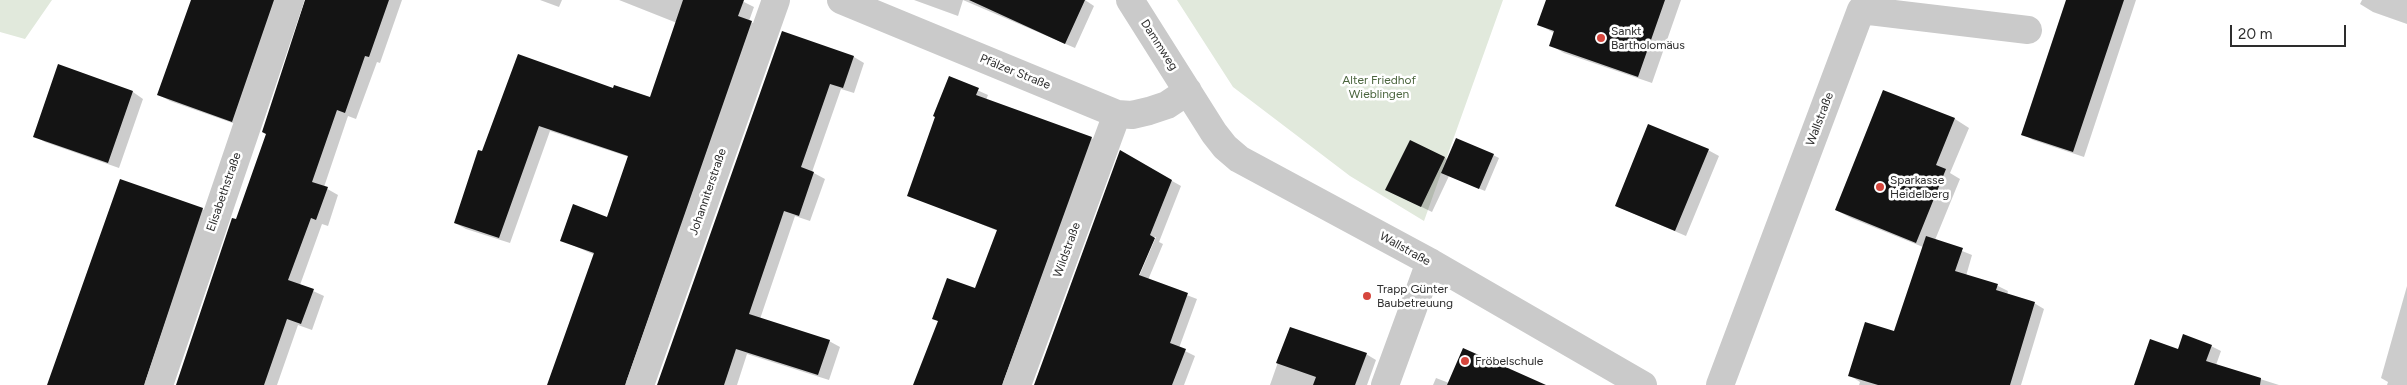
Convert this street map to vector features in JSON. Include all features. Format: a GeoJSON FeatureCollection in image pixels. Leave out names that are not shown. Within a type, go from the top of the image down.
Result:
{"type":"FeatureCollection","features":[{"type":"Feature","properties":{"kind":"street","name":"Elisabethstraße"},"geometry":{"type":"LineString","coordinates":[[159,385],[290,0]]}},
{"type":"Feature","properties":{"kind":"street","name":"Johanniterstraße"},"geometry":{"type":"LineString","coordinates":[[640,385],[776,0]]}},
{"type":"Feature","properties":{"kind":"street","name":"Pfälzer Straße"},"geometry":{"type":"LineString","coordinates":[[841,0],[1117,114],[1132,115],[1149,111],[1167,105],[1188,91]]}},
{"type":"Feature","properties":{"kind":"street","name":"Dammweg"},"geometry":{"type":"LineString","coordinates":[[1130,0],[1188,91]]}},
{"type":"Feature","properties":{"kind":"street","name":"Wallstraße"},"geometry":{"type":"LineString","coordinates":[[1720,385],[1861,10],[2028,30]]}},
{"type":"Feature","properties":{"kind":"street","name":"Wallstraße"},"geometry":{"type":"LineString","coordinates":[[1188,91],[1220,140],[1239,159],[1430,262],[1643,385]]}},
{"type":"Feature","properties":{"kind":"street","name":"Wildstraße"},"geometry":{"type":"LineString","coordinates":[[1018,385],[1117,114]]}},
{"type":"Feature","properties":{"kind":"street"},"geometry":{"type":"LineString","coordinates":[[1386,385],[1430,262]]}},
{"type":"Feature","properties":{"kind":"green space"},"geometry":{"type":"Polygon","coordinates":[[[0,0],[52,0],[25,39],[0,32],[0,0]]]}},
{"type":"Feature","properties":{"kind":"green space","name":"Alter Friedhof Wieblingen"},"geometry":{"type":"Polygon","coordinates":[[[1177,0],[1503,0],[1424,221],[1350,176],[1233,87],[1177,0]]]}},
{"type":"Feature","properties":{"kind":"building"},"geometry":{"type":"Polygon","coordinates":[[[191,0],[274,0],[232,122],[157,95],[191,0]]]}},
{"type":"Feature","properties":{"kind":"building"},"geometry":{"type":"Polygon","coordinates":[[[305,0],[389,0],[369,57],[365,56],[345,113],[337,110],[312,182],[328,187],[316,220],[311,218],[288,280],[314,289],[301,324],[287,319],[264,385],[176,385],[232,218],[236,219],[266,134],[262,132],[305,0]]]}},
{"type":"Feature","properties":{"kind":"building"},"geometry":{"type":"Polygon","coordinates":[[[683,0],[744,0],[738,16],[752,21],[625,385],[547,385],[594,253],[560,241],[573,204],[607,217],[628,156],[539,126],[499,238],[454,223],[478,150],[482,151],[518,54],[613,88],[614,85],[650,97],[683,0]]]}},
{"type":"Feature","properties":{"kind":"building"},"geometry":{"type":"Polygon","coordinates":[[[969,0],[1085,0],[1065,44],[969,0]]]}},
{"type":"Feature","properties":{"kind":"building","name":"Sankt Bartholomäus"},"geometry":{"type":"Polygon","coordinates":[[[1546,0],[1665,0],[1638,77],[1549,46],[1554,31],[1537,25],[1546,0]]]}},
{"type":"Feature","properties":{"kind":"building"},"geometry":{"type":"Polygon","coordinates":[[[2066,0],[2124,0],[2073,152],[2021,135],[2066,0]]]}},
{"type":"Feature","properties":{"kind":"building"},"geometry":{"type":"Polygon","coordinates":[[[782,31],[854,56],[843,88],[830,84],[801,167],[814,172],[799,216],[784,211],[749,314],[830,340],[818,375],[736,349],[724,385],[657,385],[782,31]]]}},
{"type":"Feature","properties":{"kind":"building"},"geometry":{"type":"Polygon","coordinates":[[[58,64],[133,91],[108,163],[33,137],[58,64]]]}},
{"type":"Feature","properties":{"kind":"building"},"geometry":{"type":"Polygon","coordinates":[[[949,76],[979,88],[976,95],[1092,137],[1002,385],[913,385],[938,321],[932,319],[947,278],[975,288],[997,230],[907,196],[935,117],[933,116],[949,76]]]}},
{"type":"Feature","properties":{"kind":"building"},"geometry":{"type":"Polygon","coordinates":[[[1883,90],[1955,118],[1936,165],[1946,169],[1916,243],[1835,210],[1883,90]]]}},
{"type":"Feature","properties":{"kind":"building"},"geometry":{"type":"Polygon","coordinates":[[[1648,124],[1709,149],[1675,231],[1615,206],[1648,124]]]}},
{"type":"Feature","properties":{"kind":"building"},"geometry":{"type":"Polygon","coordinates":[[[1456,138],[1494,154],[1479,189],[1441,173],[1456,138]]]}},
{"type":"Feature","properties":{"kind":"building"},"geometry":{"type":"Polygon","coordinates":[[[1410,140],[1445,157],[1421,207],[1385,190],[1410,140]]]}},
{"type":"Feature","properties":{"kind":"building"},"geometry":{"type":"Polygon","coordinates":[[[1120,150],[1172,180],[1150,235],[1155,238],[1139,275],[1188,293],[1170,343],[1186,349],[1172,385],[1034,385],[1120,150]]]}},
{"type":"Feature","properties":{"kind":"building"},"geometry":{"type":"Polygon","coordinates":[[[120,179],[203,208],[144,385],[47,385],[120,179]]]}},
{"type":"Feature","properties":{"kind":"building"},"geometry":{"type":"Polygon","coordinates":[[[1926,236],[1963,248],[1955,271],[1998,284],[1996,290],[2035,302],[2010,385],[1878,385],[1848,376],[1865,322],[1894,331],[1926,236]]]}},
{"type":"Feature","properties":{"kind":"building"},"geometry":{"type":"Polygon","coordinates":[[[1290,327],[1367,353],[1355,385],[1313,385],[1316,377],[1276,363],[1290,327]]]}},
{"type":"Feature","properties":{"kind":"building"},"geometry":{"type":"Polygon","coordinates":[[[2183,334],[2212,345],[2206,361],[2261,378],[2260,385],[2134,385],[2150,339],[2178,349],[2183,334]]]}},
{"type":"Feature","properties":{"kind":"building","name":"Fröbelschule"},"geometry":{"type":"Polygon","coordinates":[[[1463,348],[1546,385],[1447,385],[1463,348]]]}},
{"type":"Feature","properties":{"kind":"place","name":"Sankt Bartholomäus"},"geometry":{"type":"Point","coordinates":[1601,38]}},
{"type":"Feature","properties":{"kind":"place","name":"Sparkasse Heidelberg"},"geometry":{"type":"Point","coordinates":[1880,187]}},
{"type":"Feature","properties":{"kind":"place","name":"Trapp Günter Baubetreuung"},"geometry":{"type":"Point","coordinates":[1367,296]}},
{"type":"Feature","properties":{"kind":"place","name":"Fröbelschule"},"geometry":{"type":"Point","coordinates":[1465,361]}}]}
